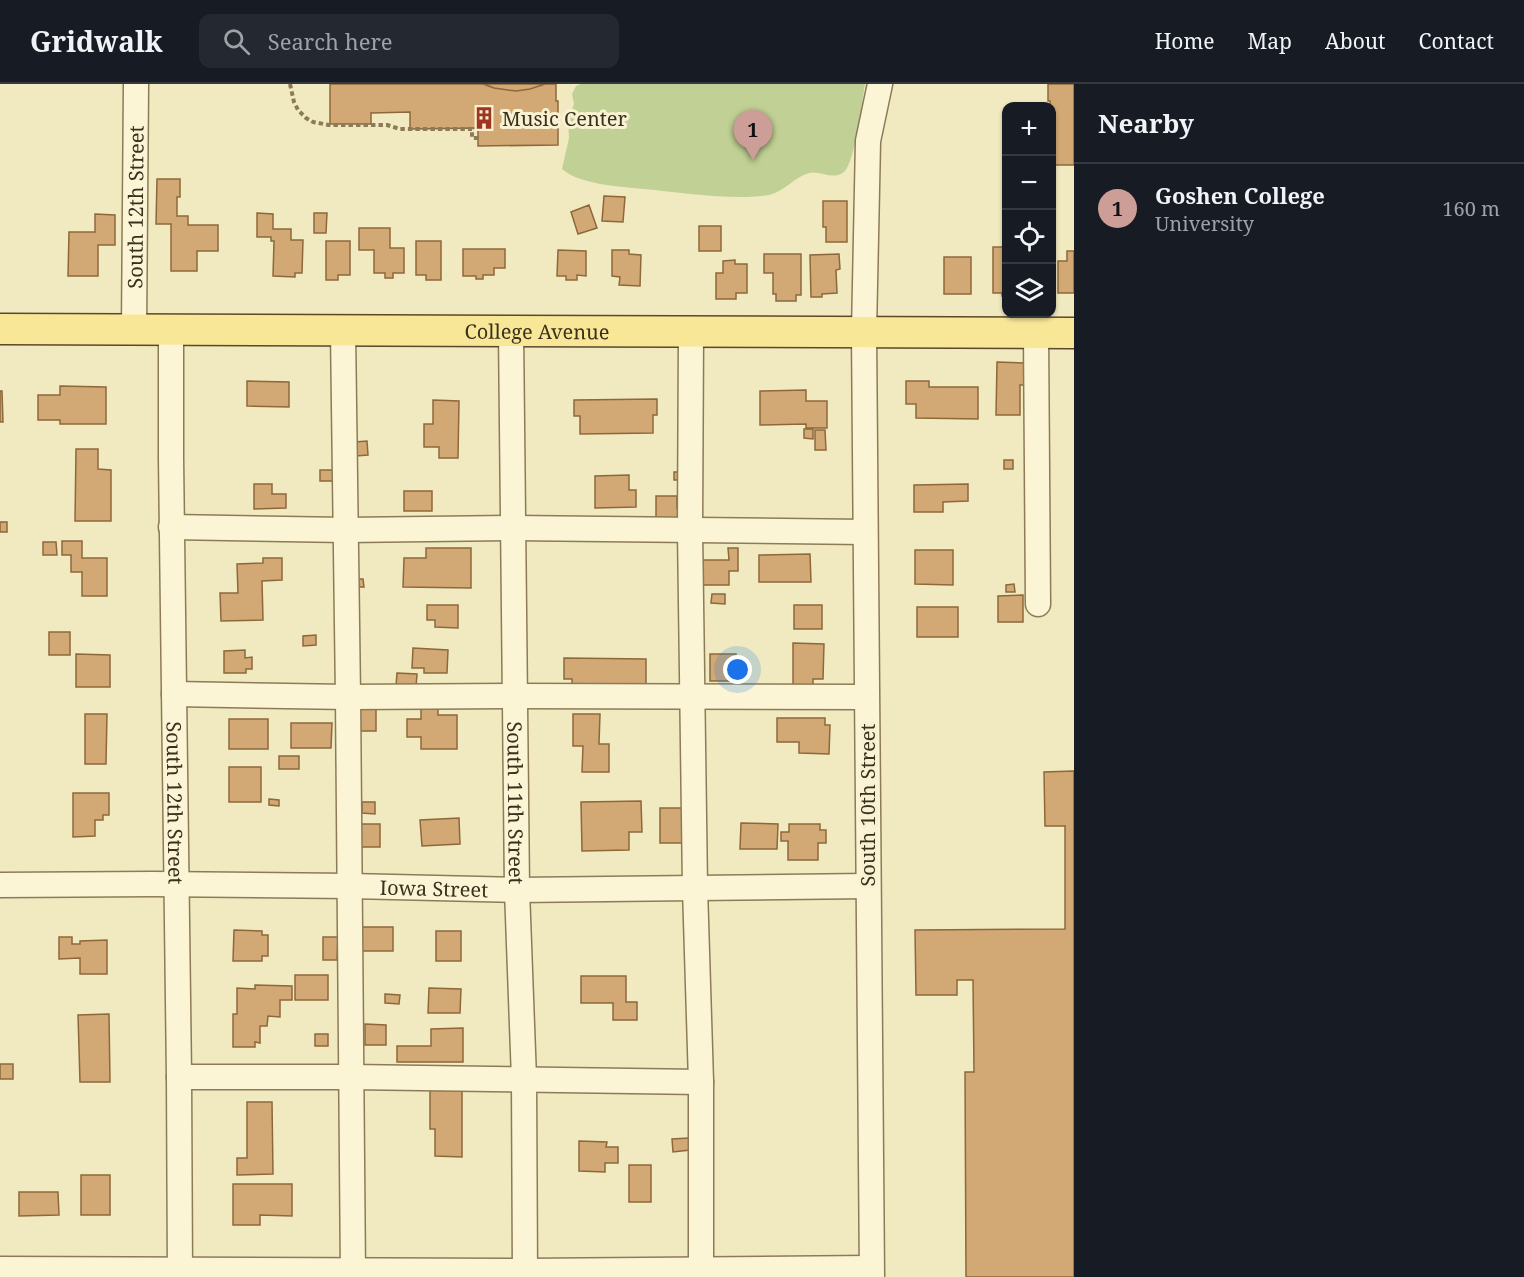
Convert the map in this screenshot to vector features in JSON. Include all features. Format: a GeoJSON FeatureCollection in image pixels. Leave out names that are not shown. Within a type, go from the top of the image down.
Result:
{"type":"FeatureCollection","features":[{"type":"Feature","properties":{"kind":"main road","name":"College Avenue"},"geometry":{"type":"LineString","coordinates":[[0,329],[1074,333]]}},
{"type":"Feature","properties":{"kind":"street","name":"South 12th Street"},"geometry":{"type":"LineString","coordinates":[[134,330],[136,84]]}},
{"type":"Feature","properties":{"kind":"street","name":"South 10th Street"},"geometry":{"type":"LineString","coordinates":[[872,1273],[864,332],[868,141],[880,84]]}},
{"type":"Feature","properties":{"kind":"street","name":"South 12th Street"},"geometry":{"type":"LineString","coordinates":[[171,331],[171,527],[180,1273]]}},
{"type":"Feature","properties":{"kind":"street"},"geometry":{"type":"LineString","coordinates":[[343,331],[353,1273]]}},
{"type":"Feature","properties":{"kind":"street","name":"South 11th Street"},"geometry":{"type":"LineString","coordinates":[[511,331],[517,891],[524,1079],[525,1274]]}},
{"type":"Feature","properties":{"kind":"street"},"geometry":{"type":"LineString","coordinates":[[691,332],[690,530],[695,888],[701,1082],[701,1273]]}},
{"type":"Feature","properties":{"kind":"street"},"geometry":{"type":"LineString","coordinates":[[1036,333],[1038,604]]}},
{"type":"Feature","properties":{"kind":"street"},"geometry":{"type":"LineString","coordinates":[[171,527],[865,532]]}},
{"type":"Feature","properties":{"kind":"street"},"geometry":{"type":"LineString","coordinates":[[174,694],[348,697],[866,697]]}},
{"type":"Feature","properties":{"kind":"street","name":"Iowa Street"},"geometry":{"type":"LineString","coordinates":[[0,885],[350,886],[517,891],[868,886]]}},
{"type":"Feature","properties":{"kind":"street"},"geometry":{"type":"LineString","coordinates":[[179,1077],[701,1082]]}},
{"type":"Feature","properties":{"kind":"street"},"geometry":{"type":"LineString","coordinates":[[0,1269],[180,1273],[872,1273]]}},
{"type":"Feature","properties":{"kind":"path"},"geometry":{"type":"LineString","coordinates":[[291,84],[298,110],[313,122],[329,125],[387,125],[400,129],[472,129],[472,138],[478,138]]}},
{"type":"Feature","properties":{"kind":"green space"},"geometry":{"type":"Polygon","coordinates":[[[581,84],[865,84],[855,145],[844,172],[835,176],[809,173],[769,195],[727,197],[595,183],[570,175],[562,169],[569,138],[568,121],[574,104],[572,94],[576,86],[581,84]]]}},
{"type":"Feature","properties":{"kind":"building","name":"Music Center"},"geometry":{"type":"Polygon","coordinates":[[[330,84],[483,84],[516,91],[545,84],[556,84],[558,145],[478,146],[478,128],[410,129],[410,112],[371,113],[371,124],[330,124],[330,84]]]}},
{"type":"Feature","properties":{"kind":"building"},"geometry":{"type":"Polygon","coordinates":[[[484,84],[545,84],[516,91],[484,84]]]}},
{"type":"Feature","properties":{"kind":"building"},"geometry":{"type":"Polygon","coordinates":[[[1048,84],[1074,84],[1074,165],[1056,165],[1056,102],[1048,101],[1048,84]]]}},
{"type":"Feature","properties":{"kind":"building"},"geometry":{"type":"Polygon","coordinates":[[[157,179],[180,179],[177,216],[188,216],[188,225],[218,225],[218,251],[197,251],[197,271],[171,271],[171,224],[156,224],[157,179]]]}},
{"type":"Feature","properties":{"kind":"building"},"geometry":{"type":"Polygon","coordinates":[[[604,196],[625,197],[623,222],[602,221],[604,196]]]}},
{"type":"Feature","properties":{"kind":"building"},"geometry":{"type":"Polygon","coordinates":[[[823,201],[847,201],[847,242],[826,242],[826,227],[823,227],[823,201]]]}},
{"type":"Feature","properties":{"kind":"building"},"geometry":{"type":"Polygon","coordinates":[[[589,205],[597,228],[578,234],[571,212],[589,205]]]}},
{"type":"Feature","properties":{"kind":"building"},"geometry":{"type":"Polygon","coordinates":[[[257,213],[273,214],[273,229],[291,229],[291,240],[303,240],[302,273],[295,273],[295,277],[273,276],[274,241],[271,241],[271,237],[257,237],[257,213]]]}},
{"type":"Feature","properties":{"kind":"building"},"geometry":{"type":"Polygon","coordinates":[[[314,213],[327,213],[326,233],[314,233],[314,213]]]}},
{"type":"Feature","properties":{"kind":"building"},"geometry":{"type":"Polygon","coordinates":[[[95,214],[115,215],[115,245],[98,245],[98,276],[68,276],[69,232],[95,232],[95,214]]]}},
{"type":"Feature","properties":{"kind":"building"},"geometry":{"type":"Polygon","coordinates":[[[699,226],[721,226],[721,251],[699,251],[699,226]]]}},
{"type":"Feature","properties":{"kind":"building"},"geometry":{"type":"Polygon","coordinates":[[[359,228],[390,228],[390,248],[404,248],[404,273],[393,273],[393,278],[385,278],[385,273],[374,273],[374,250],[359,250],[359,228]]]}},
{"type":"Feature","properties":{"kind":"building"},"geometry":{"type":"Polygon","coordinates":[[[326,241],[350,241],[350,275],[338,275],[338,280],[326,280],[326,241]]]}},
{"type":"Feature","properties":{"kind":"building"},"geometry":{"type":"Polygon","coordinates":[[[416,241],[441,241],[441,280],[426,280],[426,275],[416,275],[416,241]]]}},
{"type":"Feature","properties":{"kind":"building"},"geometry":{"type":"Polygon","coordinates":[[[993,247],[1002,247],[1002,293],[993,293],[993,247]]]}},
{"type":"Feature","properties":{"kind":"building"},"geometry":{"type":"Polygon","coordinates":[[[463,249],[505,249],[505,268],[494,268],[494,275],[483,275],[483,279],[476,279],[476,276],[463,276],[463,249]]]}},
{"type":"Feature","properties":{"kind":"building"},"geometry":{"type":"Polygon","coordinates":[[[558,250],[586,251],[586,276],[577,275],[577,280],[566,280],[566,276],[557,276],[558,250]]]}},
{"type":"Feature","properties":{"kind":"building"},"geometry":{"type":"Polygon","coordinates":[[[612,250],[629,250],[629,254],[641,255],[640,286],[619,285],[620,277],[612,276],[612,250]]]}},
{"type":"Feature","properties":{"kind":"building"},"geometry":{"type":"Polygon","coordinates":[[[1067,251],[1074,251],[1074,293],[1058,293],[1058,261],[1067,261],[1067,251]]]}},
{"type":"Feature","properties":{"kind":"building"},"geometry":{"type":"Polygon","coordinates":[[[764,254],[801,254],[801,295],[796,295],[796,301],[776,301],[776,294],[773,294],[773,273],[764,273],[764,254]]]}},
{"type":"Feature","properties":{"kind":"building"},"geometry":{"type":"Polygon","coordinates":[[[839,254],[840,269],[836,270],[837,293],[811,297],[810,255],[839,254]]]}},
{"type":"Feature","properties":{"kind":"building"},"geometry":{"type":"Polygon","coordinates":[[[944,257],[971,257],[971,294],[944,294],[944,257]]]}},
{"type":"Feature","properties":{"kind":"building"},"geometry":{"type":"Polygon","coordinates":[[[735,260],[735,264],[747,264],[747,293],[736,293],[736,299],[716,299],[716,273],[723,273],[723,261],[735,260]]]}},
{"type":"Feature","properties":{"kind":"building"},"geometry":{"type":"Polygon","coordinates":[[[997,362],[1024,363],[1024,385],[1020,385],[1020,415],[996,415],[997,362]]]}},
{"type":"Feature","properties":{"kind":"building"},"geometry":{"type":"Polygon","coordinates":[[[247,381],[289,382],[289,407],[247,406],[247,381]]]}},
{"type":"Feature","properties":{"kind":"building"},"geometry":{"type":"Polygon","coordinates":[[[906,381],[929,381],[929,387],[978,387],[978,419],[916,418],[916,404],[906,404],[906,381]]]}},
{"type":"Feature","properties":{"kind":"building"},"geometry":{"type":"Polygon","coordinates":[[[60,386],[106,387],[106,424],[60,424],[60,420],[38,420],[38,395],[60,395],[60,386]]]}},
{"type":"Feature","properties":{"kind":"building"},"geometry":{"type":"Polygon","coordinates":[[[806,390],[806,401],[827,401],[827,428],[806,428],[806,424],[760,425],[760,391],[806,390]]]}},
{"type":"Feature","properties":{"kind":"building"},"geometry":{"type":"Polygon","coordinates":[[[0,391],[2,391],[3,422],[0,422],[0,391]]]}},
{"type":"Feature","properties":{"kind":"building"},"geometry":{"type":"Polygon","coordinates":[[[657,399],[657,415],[653,415],[653,433],[580,434],[580,416],[574,416],[574,400],[657,399]]]}},
{"type":"Feature","properties":{"kind":"building"},"geometry":{"type":"Polygon","coordinates":[[[433,400],[459,401],[458,458],[439,458],[439,447],[424,447],[424,424],[433,424],[433,400]]]}},
{"type":"Feature","properties":{"kind":"building"},"geometry":{"type":"Polygon","coordinates":[[[804,429],[813,429],[813,439],[804,438],[804,429]]]}},
{"type":"Feature","properties":{"kind":"building"},"geometry":{"type":"Polygon","coordinates":[[[815,430],[825,430],[826,450],[815,450],[815,430]]]}},
{"type":"Feature","properties":{"kind":"building"},"geometry":{"type":"Polygon","coordinates":[[[367,441],[368,455],[356,456],[355,442],[367,441]]]}},
{"type":"Feature","properties":{"kind":"building"},"geometry":{"type":"Polygon","coordinates":[[[76,449],[98,449],[98,469],[111,470],[111,521],[75,521],[76,449]]]}},
{"type":"Feature","properties":{"kind":"building"},"geometry":{"type":"Polygon","coordinates":[[[1004,460],[1013,460],[1013,469],[1004,469],[1004,460]]]}},
{"type":"Feature","properties":{"kind":"building"},"geometry":{"type":"Polygon","coordinates":[[[320,470],[334,470],[334,481],[320,481],[320,470]]]}},
{"type":"Feature","properties":{"kind":"building"},"geometry":{"type":"Polygon","coordinates":[[[674,472],[682,472],[682,480],[674,480],[674,472]]]}},
{"type":"Feature","properties":{"kind":"building"},"geometry":{"type":"Polygon","coordinates":[[[629,475],[629,490],[636,490],[636,507],[595,508],[595,476],[629,475]]]}},
{"type":"Feature","properties":{"kind":"building"},"geometry":{"type":"Polygon","coordinates":[[[254,484],[272,484],[272,494],[286,494],[286,508],[254,509],[254,484]]]}},
{"type":"Feature","properties":{"kind":"building"},"geometry":{"type":"Polygon","coordinates":[[[968,484],[968,501],[943,502],[943,512],[914,512],[914,485],[968,484]]]}},
{"type":"Feature","properties":{"kind":"building"},"geometry":{"type":"Polygon","coordinates":[[[404,491],[432,491],[432,511],[404,511],[404,491]]]}},
{"type":"Feature","properties":{"kind":"building"},"geometry":{"type":"Polygon","coordinates":[[[656,496],[677,496],[677,508],[682,508],[682,522],[656,522],[656,496]]]}},
{"type":"Feature","properties":{"kind":"building"},"geometry":{"type":"Polygon","coordinates":[[[0,522],[7,522],[7,532],[0,532],[0,522]]]}},
{"type":"Feature","properties":{"kind":"building"},"geometry":{"type":"Polygon","coordinates":[[[62,541],[82,541],[82,558],[107,558],[107,596],[82,596],[82,572],[71,572],[71,555],[62,555],[62,541]]]}},
{"type":"Feature","properties":{"kind":"building"},"geometry":{"type":"Polygon","coordinates":[[[43,542],[56,542],[57,555],[43,555],[43,542]]]}},
{"type":"Feature","properties":{"kind":"building"},"geometry":{"type":"Polygon","coordinates":[[[426,548],[471,548],[471,588],[403,587],[404,558],[426,558],[426,548]]]}},
{"type":"Feature","properties":{"kind":"building"},"geometry":{"type":"Polygon","coordinates":[[[728,548],[738,548],[738,571],[729,571],[729,585],[703,585],[703,560],[729,560],[728,548]]]}},
{"type":"Feature","properties":{"kind":"building"},"geometry":{"type":"Polygon","coordinates":[[[915,550],[953,550],[953,585],[915,584],[915,550]]]}},
{"type":"Feature","properties":{"kind":"building"},"geometry":{"type":"Polygon","coordinates":[[[810,554],[811,582],[759,582],[759,555],[810,554]]]}},
{"type":"Feature","properties":{"kind":"building"},"geometry":{"type":"Polygon","coordinates":[[[263,558],[282,558],[282,580],[262,581],[263,620],[221,621],[220,593],[238,593],[237,564],[263,563],[263,558]]]}},
{"type":"Feature","properties":{"kind":"building"},"geometry":{"type":"Polygon","coordinates":[[[355,579],[363,579],[364,587],[355,587],[355,579]]]}},
{"type":"Feature","properties":{"kind":"building"},"geometry":{"type":"Polygon","coordinates":[[[1014,584],[1015,592],[1006,592],[1006,585],[1014,584]]]}},
{"type":"Feature","properties":{"kind":"building"},"geometry":{"type":"Polygon","coordinates":[[[712,594],[725,594],[725,604],[711,603],[712,594]]]}},
{"type":"Feature","properties":{"kind":"building"},"geometry":{"type":"Polygon","coordinates":[[[1023,595],[1023,622],[998,622],[998,596],[1023,595]]]}},
{"type":"Feature","properties":{"kind":"building"},"geometry":{"type":"Polygon","coordinates":[[[427,605],[458,605],[458,628],[435,627],[435,620],[427,620],[427,605]]]}},
{"type":"Feature","properties":{"kind":"building"},"geometry":{"type":"Polygon","coordinates":[[[794,605],[822,605],[822,629],[794,629],[794,605]]]}},
{"type":"Feature","properties":{"kind":"building"},"geometry":{"type":"Polygon","coordinates":[[[917,607],[958,607],[958,637],[917,637],[917,607]]]}},
{"type":"Feature","properties":{"kind":"building"},"geometry":{"type":"Polygon","coordinates":[[[49,632],[70,632],[70,655],[49,655],[49,632]]]}},
{"type":"Feature","properties":{"kind":"building"},"geometry":{"type":"Polygon","coordinates":[[[316,635],[316,645],[303,646],[303,636],[316,635]]]}},
{"type":"Feature","properties":{"kind":"building"},"geometry":{"type":"Polygon","coordinates":[[[793,643],[824,644],[823,679],[813,679],[813,688],[793,687],[793,643]]]}},
{"type":"Feature","properties":{"kind":"building"},"geometry":{"type":"Polygon","coordinates":[[[413,648],[448,650],[447,673],[424,673],[424,668],[412,668],[413,648]]]}},
{"type":"Feature","properties":{"kind":"building"},"geometry":{"type":"Polygon","coordinates":[[[245,650],[245,658],[252,657],[252,669],[246,669],[246,673],[224,673],[224,651],[245,650]]]}},
{"type":"Feature","properties":{"kind":"building"},"geometry":{"type":"Polygon","coordinates":[[[76,654],[110,655],[110,687],[76,687],[76,654]]]}},
{"type":"Feature","properties":{"kind":"building"},"geometry":{"type":"Polygon","coordinates":[[[710,654],[736,654],[736,681],[710,681],[710,654]]]}},
{"type":"Feature","properties":{"kind":"building"},"geometry":{"type":"Polygon","coordinates":[[[564,658],[646,659],[646,685],[572,685],[572,679],[564,679],[564,658]]]}},
{"type":"Feature","properties":{"kind":"building"},"geometry":{"type":"Polygon","coordinates":[[[397,673],[417,674],[416,687],[396,686],[397,673]]]}},
{"type":"Feature","properties":{"kind":"building"},"geometry":{"type":"Polygon","coordinates":[[[360,709],[376,709],[376,731],[360,731],[360,709]]]}},
{"type":"Feature","properties":{"kind":"building"},"geometry":{"type":"Polygon","coordinates":[[[421,709],[438,709],[438,715],[457,715],[457,749],[421,749],[421,737],[407,737],[407,719],[421,719],[421,709]]]}},
{"type":"Feature","properties":{"kind":"building"},"geometry":{"type":"Polygon","coordinates":[[[85,714],[107,714],[106,764],[85,764],[85,714]]]}},
{"type":"Feature","properties":{"kind":"building"},"geometry":{"type":"Polygon","coordinates":[[[573,714],[600,714],[599,744],[609,744],[609,772],[582,772],[583,746],[573,746],[573,714]]]}},
{"type":"Feature","properties":{"kind":"building"},"geometry":{"type":"Polygon","coordinates":[[[777,718],[825,718],[825,725],[830,725],[829,754],[799,753],[799,742],[777,742],[777,718]]]}},
{"type":"Feature","properties":{"kind":"building"},"geometry":{"type":"Polygon","coordinates":[[[229,719],[268,719],[268,749],[229,749],[229,719]]]}},
{"type":"Feature","properties":{"kind":"building"},"geometry":{"type":"Polygon","coordinates":[[[291,723],[332,723],[331,748],[291,748],[291,723]]]}},
{"type":"Feature","properties":{"kind":"building"},"geometry":{"type":"Polygon","coordinates":[[[279,756],[299,756],[299,769],[279,769],[279,756]]]}},
{"type":"Feature","properties":{"kind":"building"},"geometry":{"type":"Polygon","coordinates":[[[229,767],[261,767],[261,802],[229,802],[229,767]]]}},
{"type":"Feature","properties":{"kind":"building"},"geometry":{"type":"Polygon","coordinates":[[[1074,771],[1074,1277],[966,1277],[965,1072],[974,1072],[973,980],[957,980],[957,995],[916,995],[915,930],[1065,929],[1065,826],[1045,826],[1044,772],[1074,771]]]}},
{"type":"Feature","properties":{"kind":"building"},"geometry":{"type":"Polygon","coordinates":[[[73,793],[109,793],[109,815],[103,815],[103,820],[95,820],[95,836],[73,837],[73,793]]]}},
{"type":"Feature","properties":{"kind":"building"},"geometry":{"type":"Polygon","coordinates":[[[269,799],[279,800],[279,806],[269,805],[269,799]]]}},
{"type":"Feature","properties":{"kind":"building"},"geometry":{"type":"Polygon","coordinates":[[[641,801],[642,832],[629,832],[629,850],[582,851],[581,802],[641,801]]]}},
{"type":"Feature","properties":{"kind":"building"},"geometry":{"type":"Polygon","coordinates":[[[362,802],[375,802],[375,814],[362,813],[362,802]]]}},
{"type":"Feature","properties":{"kind":"building"},"geometry":{"type":"Polygon","coordinates":[[[660,808],[684,808],[683,843],[660,843],[660,808]]]}},
{"type":"Feature","properties":{"kind":"building"},"geometry":{"type":"Polygon","coordinates":[[[459,818],[460,844],[422,846],[420,820],[459,818]]]}},
{"type":"Feature","properties":{"kind":"building"},"geometry":{"type":"Polygon","coordinates":[[[741,823],[778,824],[777,849],[740,849],[741,823]]]}},
{"type":"Feature","properties":{"kind":"building"},"geometry":{"type":"Polygon","coordinates":[[[361,824],[380,824],[380,847],[361,847],[361,824]]]}},
{"type":"Feature","properties":{"kind":"building"},"geometry":{"type":"Polygon","coordinates":[[[789,824],[820,824],[820,830],[826,830],[826,843],[818,843],[818,860],[788,860],[788,841],[781,841],[781,832],[789,832],[789,824]]]}},
{"type":"Feature","properties":{"kind":"building"},"geometry":{"type":"Polygon","coordinates":[[[362,927],[393,927],[393,951],[362,951],[362,927]]]}},
{"type":"Feature","properties":{"kind":"building"},"geometry":{"type":"Polygon","coordinates":[[[234,930],[262,931],[262,935],[268,935],[268,956],[262,956],[262,961],[233,961],[234,930]]]}},
{"type":"Feature","properties":{"kind":"building"},"geometry":{"type":"Polygon","coordinates":[[[436,931],[461,931],[461,961],[436,961],[436,931]]]}},
{"type":"Feature","properties":{"kind":"building"},"geometry":{"type":"Polygon","coordinates":[[[59,937],[72,937],[72,944],[80,944],[80,941],[107,940],[107,974],[80,974],[80,958],[59,959],[59,937]]]}},
{"type":"Feature","properties":{"kind":"building"},"geometry":{"type":"Polygon","coordinates":[[[323,937],[338,937],[337,960],[323,960],[323,937]]]}},
{"type":"Feature","properties":{"kind":"building"},"geometry":{"type":"Polygon","coordinates":[[[295,975],[328,975],[328,1000],[295,1000],[295,975]]]}},
{"type":"Feature","properties":{"kind":"building"},"geometry":{"type":"Polygon","coordinates":[[[581,976],[626,976],[626,1002],[637,1002],[637,1020],[613,1020],[613,1003],[581,1003],[581,976]]]}},
{"type":"Feature","properties":{"kind":"building"},"geometry":{"type":"Polygon","coordinates":[[[255,985],[292,986],[292,1000],[280,1000],[280,1017],[268,1016],[267,1026],[260,1026],[260,1043],[255,1042],[255,1047],[233,1047],[233,1014],[237,1014],[237,988],[255,989],[255,985]]]}},
{"type":"Feature","properties":{"kind":"building"},"geometry":{"type":"Polygon","coordinates":[[[429,988],[461,989],[460,1013],[428,1013],[429,988]]]}},
{"type":"Feature","properties":{"kind":"building"},"geometry":{"type":"Polygon","coordinates":[[[385,994],[400,995],[399,1004],[385,1003],[385,994]]]}},
{"type":"Feature","properties":{"kind":"building"},"geometry":{"type":"Polygon","coordinates":[[[109,1014],[110,1082],[80,1082],[78,1015],[109,1014]]]}},
{"type":"Feature","properties":{"kind":"building"},"geometry":{"type":"Polygon","coordinates":[[[365,1024],[386,1025],[386,1045],[365,1045],[365,1024]]]}},
{"type":"Feature","properties":{"kind":"building"},"geometry":{"type":"Polygon","coordinates":[[[463,1028],[463,1062],[397,1062],[397,1046],[431,1046],[431,1029],[463,1028]]]}},
{"type":"Feature","properties":{"kind":"building"},"geometry":{"type":"Polygon","coordinates":[[[315,1034],[328,1034],[328,1046],[315,1046],[315,1034]]]}},
{"type":"Feature","properties":{"kind":"building"},"geometry":{"type":"Polygon","coordinates":[[[0,1064],[13,1064],[13,1079],[0,1079],[0,1064]]]}},
{"type":"Feature","properties":{"kind":"building"},"geometry":{"type":"Polygon","coordinates":[[[430,1090],[462,1090],[462,1157],[435,1156],[435,1129],[430,1129],[430,1090]]]}},
{"type":"Feature","properties":{"kind":"building"},"geometry":{"type":"Polygon","coordinates":[[[247,1102],[272,1102],[273,1174],[237,1175],[237,1158],[247,1158],[247,1102]]]}},
{"type":"Feature","properties":{"kind":"building"},"geometry":{"type":"Polygon","coordinates":[[[689,1138],[690,1150],[673,1152],[672,1139],[689,1138]]]}},
{"type":"Feature","properties":{"kind":"building"},"geometry":{"type":"Polygon","coordinates":[[[579,1141],[607,1142],[606,1147],[618,1147],[618,1163],[605,1163],[605,1172],[579,1171],[579,1141]]]}},
{"type":"Feature","properties":{"kind":"building"},"geometry":{"type":"Polygon","coordinates":[[[629,1165],[651,1165],[651,1202],[629,1202],[629,1165]]]}},
{"type":"Feature","properties":{"kind":"building"},"geometry":{"type":"Polygon","coordinates":[[[81,1175],[110,1175],[110,1215],[81,1215],[81,1175]]]}},
{"type":"Feature","properties":{"kind":"building"},"geometry":{"type":"Polygon","coordinates":[[[233,1184],[292,1184],[292,1216],[260,1215],[260,1225],[233,1225],[233,1184]]]}},
{"type":"Feature","properties":{"kind":"building"},"geometry":{"type":"Polygon","coordinates":[[[19,1192],[58,1192],[59,1215],[19,1216],[19,1192]]]}},
{"type":"Feature","properties":{"kind":"place","name":"Music Center"},"geometry":{"type":"Point","coordinates":[484,118]}},
{"type":"Feature","properties":{"kind":"place","name":"Goshen College"},"geometry":{"type":"Point","coordinates":[753,160]}}]}
